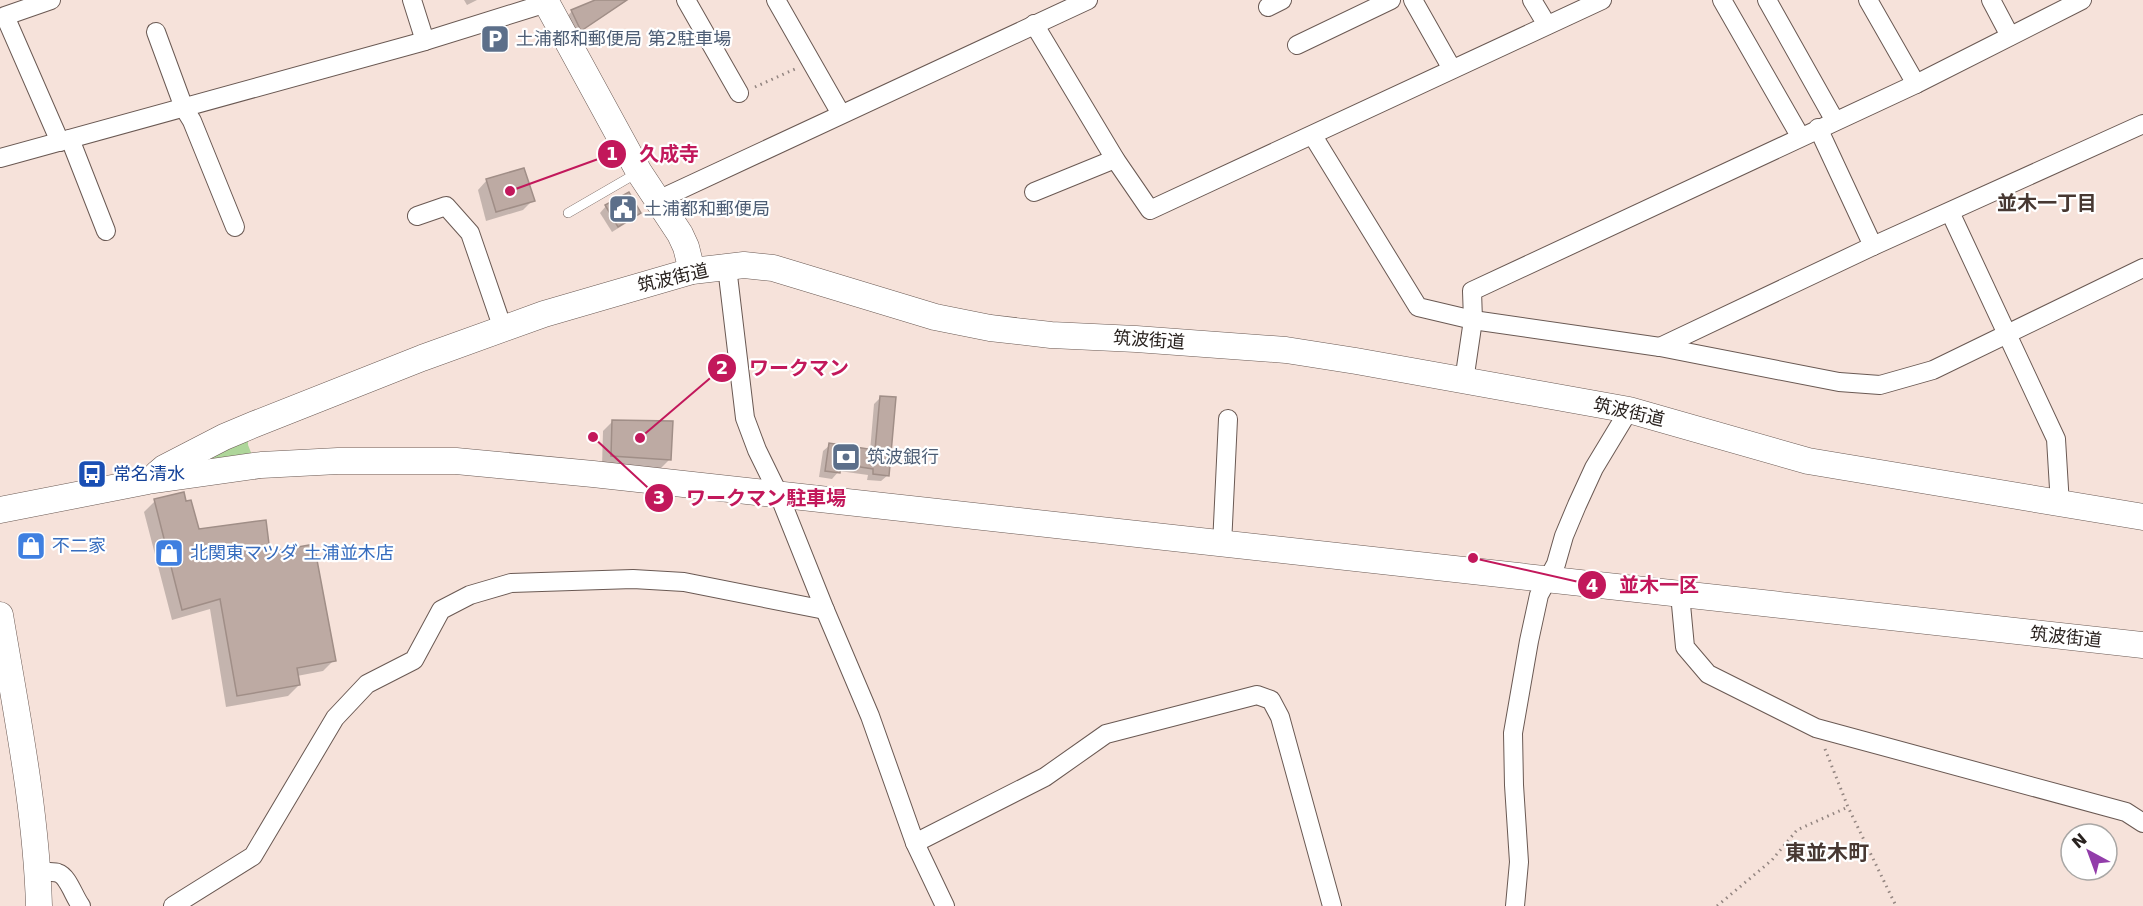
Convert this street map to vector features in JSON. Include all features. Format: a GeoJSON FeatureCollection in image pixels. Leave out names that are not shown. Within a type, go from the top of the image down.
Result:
{"type":"FeatureCollection","features":[{"type":"Feature","properties":{"kind":"street"},"geometry":{"type":"LineString","coordinates":[[51,0],[5,16],[106,231]]}},
{"type":"Feature","properties":{"kind":"street"},"geometry":{"type":"LineString","coordinates":[[412,0],[425,41]]}},
{"type":"Feature","properties":{"kind":"street"},"geometry":{"type":"LineString","coordinates":[[686,0],[739,93]]}},
{"type":"Feature","properties":{"kind":"street"},"geometry":{"type":"LineString","coordinates":[[776,0],[841,114]]}},
{"type":"Feature","properties":{"kind":"street"},"geometry":{"type":"LineString","coordinates":[[658,200],[1088,0]]}},
{"type":"Feature","properties":{"kind":"street"},"geometry":{"type":"LineString","coordinates":[[1297,45],[1391,0]]}},
{"type":"Feature","properties":{"kind":"street"},"geometry":{"type":"LineString","coordinates":[[1413,0],[1452,69]]}},
{"type":"Feature","properties":{"kind":"street"},"geometry":{"type":"LineString","coordinates":[[1532,0],[1547,25]]}},
{"type":"Feature","properties":{"kind":"street"},"geometry":{"type":"LineString","coordinates":[[1034,24],[1115,159],[1150,210],[1602,0]]}},
{"type":"Feature","properties":{"kind":"street"},"geometry":{"type":"LineString","coordinates":[[1722,0],[1800,136]]}},
{"type":"Feature","properties":{"kind":"street"},"geometry":{"type":"LineString","coordinates":[[1767,0],[1835,121]]}},
{"type":"Feature","properties":{"kind":"street"},"geometry":{"type":"LineString","coordinates":[[1868,0],[1916,84]]}},
{"type":"Feature","properties":{"kind":"street"},"geometry":{"type":"LineString","coordinates":[[1990,0],[2010,36]]}},
{"type":"Feature","properties":{"kind":"street"},"geometry":{"type":"LineString","coordinates":[[1464,381],[1473,320],[1472,291],[1800,136],[1916,84],[2082,0]]}},
{"type":"Feature","properties":{"kind":"street"},"geometry":{"type":"LineString","coordinates":[[0,158],[425,41],[546,2],[639,172],[686,247],[692,271]]}},
{"type":"Feature","properties":{"kind":"street"},"geometry":{"type":"LineString","coordinates":[[156,32],[184,108],[192,121],[235,227]]}},
{"type":"Feature","properties":{"kind":"street"},"geometry":{"type":"LineString","coordinates":[[1660,347],[1873,246],[2143,124]]}},
{"type":"Feature","properties":{"kind":"street"},"geometry":{"type":"LineString","coordinates":[[1818,129],[1873,246]]}},
{"type":"Feature","properties":{"kind":"street"},"geometry":{"type":"LineString","coordinates":[[1313,136],[1419,307],[1473,320],[1660,347],[1839,382],[1880,385],[1933,370],[2143,268]]}},
{"type":"Feature","properties":{"kind":"street"},"geometry":{"type":"LineString","coordinates":[[1034,192],[1115,159]]}},
{"type":"Feature","properties":{"kind":"street"},"geometry":{"type":"LineString","coordinates":[[417,216],[446,206],[470,233],[503,329]]}},
{"type":"Feature","properties":{"kind":"street"},"geometry":{"type":"LineString","coordinates":[[1950,212],[2056,439],[2061,505]]}},
{"type":"Feature","properties":{"kind":"street","name":"筑波街道"},"geometry":{"type":"LineString","coordinates":[[148,481],[164,468],[255,424],[503,329],[588,300],[692,271],[744,265],[773,268],[935,317],[990,328],[1051,335],[1286,350],[1629,410],[1808,461],[2143,517]]}},
{"type":"Feature","properties":{"kind":"street"},"geometry":{"type":"LineString","coordinates":[[727,267],[745,418],[870,716],[915,843],[945,906]]}},
{"type":"Feature","properties":{"kind":"street"},"geometry":{"type":"LineString","coordinates":[[1515,906],[1519,862],[1513,733],[1539,595],[1556,564],[1564,536],[1594,468],[1629,410]]}},
{"type":"Feature","properties":{"kind":"street"},"geometry":{"type":"LineString","coordinates":[[1222,545],[1228,419]]}},
{"type":"Feature","properties":{"kind":"street"},"geometry":{"type":"LineString","coordinates":[[255,424],[254,443],[261,465]]}},
{"type":"Feature","properties":{"kind":"street"},"geometry":{"type":"LineString","coordinates":[[199,472],[201,455],[206,446]]}},
{"type":"Feature","properties":{"kind":"street","name":"筑波街道"},"geometry":{"type":"LineString","coordinates":[[0,510],[199,472],[261,465],[338,461],[456,461],[2143,645]]}},
{"type":"Feature","properties":{"kind":"street"},"geometry":{"type":"LineString","coordinates":[[173,906],[253,856],[335,718],[367,684],[414,660],[441,610],[470,595],[511,583],[633,579],[684,582],[825,610]]}},
{"type":"Feature","properties":{"kind":"street"},"geometry":{"type":"LineString","coordinates":[[1680,594],[1684,647],[1708,674],[1816,728],[2126,812],[2143,823]]}},
{"type":"Feature","properties":{"kind":"street"},"geometry":{"type":"LineString","coordinates":[[0,615],[20,729],[38,872],[39,906]]}},
{"type":"Feature","properties":{"kind":"street"},"geometry":{"type":"LineString","coordinates":[[915,843],[1045,777],[1107,734],[1257,695],[1271,700],[1280,717],[1332,906]]}},
{"type":"Feature","properties":{"kind":"street"},"geometry":{"type":"LineString","coordinates":[[38,872],[59,873],[67,880],[73,897],[81,906]]}},
{"type":"Feature","properties":{"kind":"lane"},"geometry":{"type":"LineString","coordinates":[[568,213],[639,172]]}},
{"type":"Feature","properties":{"kind":"path"},"geometry":{"type":"LineString","coordinates":[[739,93],[811,62]]}},
{"type":"Feature","properties":{"kind":"path"},"geometry":{"type":"LineString","coordinates":[[1816,728],[1848,807],[1896,906]]}},
{"type":"Feature","properties":{"kind":"path"},"geometry":{"type":"LineString","coordinates":[[1717,906],[1772,860],[1797,830],[1848,807]]}},
{"type":"Feature","properties":{"kind":"green space"},"geometry":{"type":"Polygon","coordinates":[[[248,433],[248,445],[252,455],[211,460],[212,454],[248,433]]]}},
{"type":"Feature","properties":{"kind":"building"},"geometry":{"type":"Polygon","coordinates":[[[595,0],[627,0],[581,31],[571,10],[595,0]]]}},
{"type":"Feature","properties":{"kind":"building"},"geometry":{"type":"Polygon","coordinates":[[[524,168],[535,201],[496,212],[486,179],[524,168]]]}},
{"type":"Feature","properties":{"kind":"building"},"geometry":{"type":"Polygon","coordinates":[[[629,192],[641,213],[618,227],[605,205],[629,192]]]}},
{"type":"Feature","properties":{"kind":"building"},"geometry":{"type":"Polygon","coordinates":[[[880,396],[896,397],[889,476],[873,474],[873,469],[841,464],[840,473],[825,471],[829,443],[875,450],[880,396]]]}},
{"type":"Feature","properties":{"kind":"building"},"geometry":{"type":"Polygon","coordinates":[[[612,420],[673,421],[671,460],[611,456],[612,420]]]}},
{"type":"Feature","properties":{"kind":"building"},"geometry":{"type":"Polygon","coordinates":[[[184,492],[186,501],[191,500],[199,529],[266,520],[270,552],[314,544],[336,661],[297,668],[300,685],[237,696],[220,599],[182,610],[154,499],[184,492]]]}},
{"type":"Feature","properties":{"kind":"building"},"geometry":{"type":"Polygon","coordinates":[[[38,535],[42,555],[26,558],[22,539],[38,535]]]}},
{"type":"Feature","properties":{"kind":"place","name":"土浦都和郵便局 第2駐車場"},"geometry":{"type":"Point","coordinates":[495,39]}},
{"type":"Feature","properties":{"kind":"place","name":"久成寺"},"geometry":{"type":"Point","coordinates":[510,191]}},
{"type":"Feature","properties":{"kind":"place","name":"土浦都和郵便局"},"geometry":{"type":"Point","coordinates":[623,209]}},
{"type":"Feature","properties":{"kind":"place","name":"ワークマン駐車場"},"geometry":{"type":"Point","coordinates":[593,437]}},
{"type":"Feature","properties":{"kind":"place","name":"ワークマン"},"geometry":{"type":"Point","coordinates":[640,438]}},
{"type":"Feature","properties":{"kind":"place","name":"筑波銀行"},"geometry":{"type":"Point","coordinates":[846,457]}},
{"type":"Feature","properties":{"kind":"place","name":"常名清水"},"geometry":{"type":"Point","coordinates":[92,474]}},
{"type":"Feature","properties":{"kind":"place","name":"不二家"},"geometry":{"type":"Point","coordinates":[31,546]}},
{"type":"Feature","properties":{"kind":"place","name":"北関東マツダ 土浦並木店"},"geometry":{"type":"Point","coordinates":[169,553]}},
{"type":"Feature","properties":{"kind":"place","name":"並木一区"},"geometry":{"type":"Point","coordinates":[1473,558]}},
{"type":"Feature","properties":{"kind":"district","name":"並木一丁目"},"geometry":{"type":"Point","coordinates":[2047,203]}},
{"type":"Feature","properties":{"kind":"district","name":"東並木町"},"geometry":{"type":"Point","coordinates":[1827,853]}}]}
